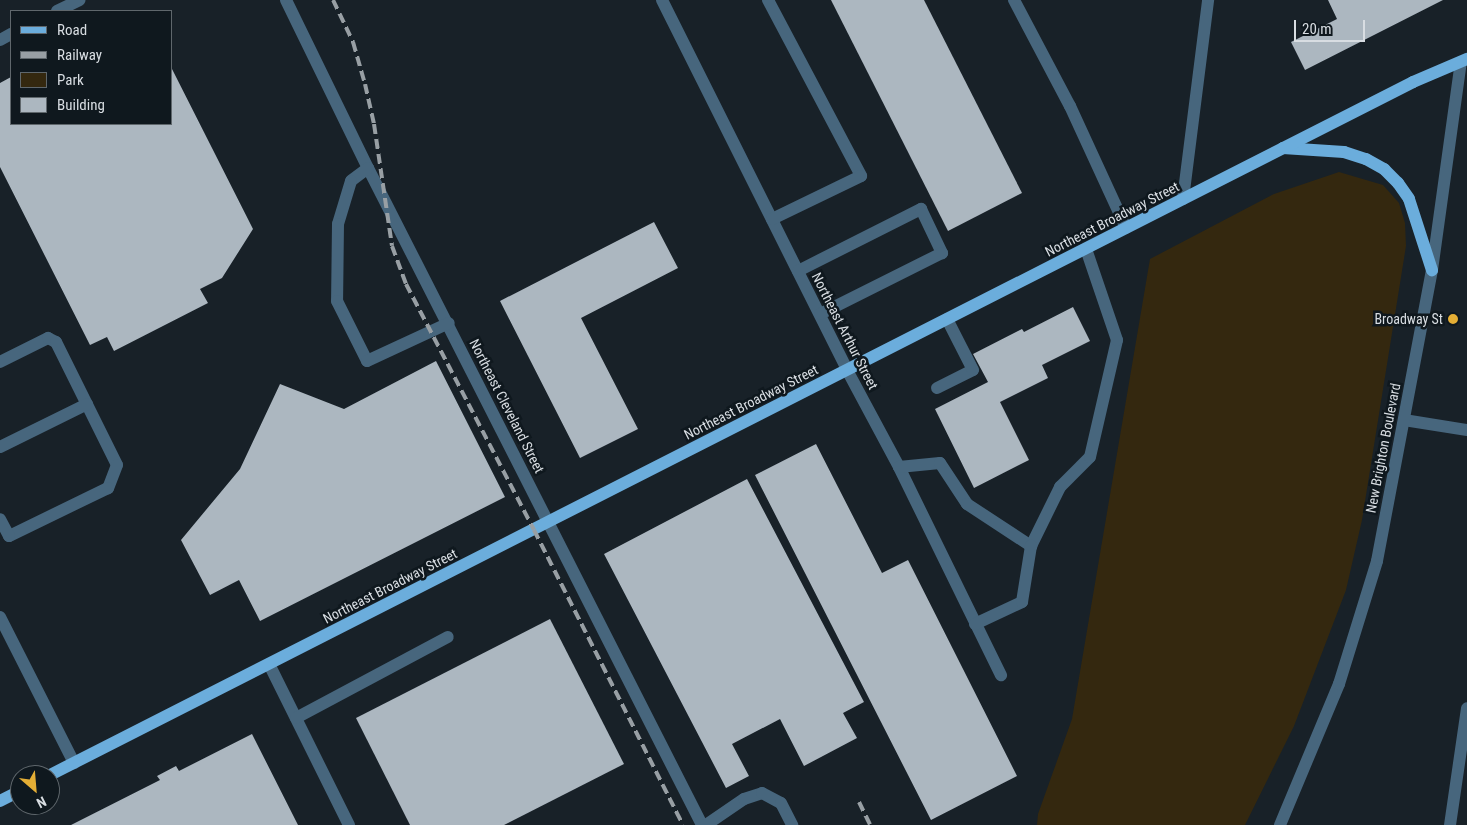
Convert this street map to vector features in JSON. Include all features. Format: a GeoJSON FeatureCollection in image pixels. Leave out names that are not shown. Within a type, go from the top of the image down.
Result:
{"type":"FeatureCollection","features":[{"type":"Feature","properties":{"kind":"main road","name":"Northeast Broadway Street"},"geometry":{"type":"LineString","coordinates":[[60,770],[1413,82],[1464,61]]}},
{"type":"Feature","properties":{"kind":"main road"},"geometry":{"type":"LineString","coordinates":[[1283,148],[1344,152],[1366,159],[1384,169],[1398,183],[1409,199],[1432,270]]}},
{"type":"Feature","properties":{"kind":"street"},"geometry":{"type":"LineString","coordinates":[[59,10],[80,0]]}},
{"type":"Feature","properties":{"kind":"street","name":"Northeast Cleveland Street"},"geometry":{"type":"LineString","coordinates":[[286,0],[368,168],[449,323],[702,825]]}},
{"type":"Feature","properties":{"kind":"street","name":"Northeast Arthur Street"},"geometry":{"type":"LineString","coordinates":[[662,0],[847,370],[899,467],[1001,675]]}},
{"type":"Feature","properties":{"kind":"street"},"geometry":{"type":"LineString","coordinates":[[768,0],[861,176],[772,219]]}},
{"type":"Feature","properties":{"kind":"street"},"geometry":{"type":"LineString","coordinates":[[1014,0],[1070,106],[1126,228]]}},
{"type":"Feature","properties":{"kind":"street"},"geometry":{"type":"LineString","coordinates":[[1183,199],[1208,0]]}},
{"type":"Feature","properties":{"kind":"street","name":"New Brighton Boulevard"},"geometry":{"type":"LineString","coordinates":[[1280,825],[1339,684],[1377,562],[1432,270],[1464,61]]}},
{"type":"Feature","properties":{"kind":"street"},"geometry":{"type":"LineString","coordinates":[[368,168],[351,181],[338,224],[338,302],[367,361],[449,323]]}},
{"type":"Feature","properties":{"kind":"street"},"geometry":{"type":"LineString","coordinates":[[798,271],[921,209],[942,253],[820,314]]}},
{"type":"Feature","properties":{"kind":"street"},"geometry":{"type":"LineString","coordinates":[[975,624],[1022,602],[1031,546],[1060,487],[1090,457],[1117,340],[1086,249]]}},
{"type":"Feature","properties":{"kind":"street"},"geometry":{"type":"LineString","coordinates":[[937,388],[973,370],[947,320]]}},
{"type":"Feature","properties":{"kind":"street"},"geometry":{"type":"LineString","coordinates":[[0,362],[48,338],[56,342],[117,465],[108,488],[9,536],[0,519]]}},
{"type":"Feature","properties":{"kind":"street"},"geometry":{"type":"LineString","coordinates":[[0,446],[87,404]]}},
{"type":"Feature","properties":{"kind":"street"},"geometry":{"type":"LineString","coordinates":[[1404,420],[1467,430]]}},
{"type":"Feature","properties":{"kind":"street"},"geometry":{"type":"LineString","coordinates":[[899,467],[940,464],[967,504],[1031,546]]}},
{"type":"Feature","properties":{"kind":"street"},"geometry":{"type":"LineString","coordinates":[[0,617],[74,763]]}},
{"type":"Feature","properties":{"kind":"street"},"geometry":{"type":"LineString","coordinates":[[296,718],[448,637]]}},
{"type":"Feature","properties":{"kind":"street"},"geometry":{"type":"LineString","coordinates":[[269,664],[349,825]]}},
{"type":"Feature","properties":{"kind":"street"},"geometry":{"type":"LineString","coordinates":[[1450,825],[1467,708]]}},
{"type":"Feature","properties":{"kind":"street"},"geometry":{"type":"LineString","coordinates":[[706,825],[744,799],[762,793],[781,803],[792,825]]}},
{"type":"Feature","properties":{"kind":"green space"},"geometry":{"type":"Polygon","coordinates":[[[1339,172],[1383,185],[1399,203],[1405,223],[1406,246],[1362,520],[1346,590],[1294,726],[1245,825],[1037,825],[1038,814],[1072,719],[1150,259],[1274,194],[1339,172]]]}},
{"type":"Feature","properties":{"kind":"building"},"geometry":{"type":"Polygon","coordinates":[[[831,0],[924,0],[1022,193],[948,231],[831,0]]]}},
{"type":"Feature","properties":{"kind":"building"},"geometry":{"type":"Polygon","coordinates":[[[1328,0],[1443,0],[1305,70],[1291,42],[1337,19],[1328,0]]]}},
{"type":"Feature","properties":{"kind":"building"},"geometry":{"type":"Polygon","coordinates":[[[172,69],[253,229],[222,278],[200,289],[208,303],[114,351],[107,337],[90,345],[0,167],[0,83],[10,78],[10,125],[172,125],[172,69]]]}},
{"type":"Feature","properties":{"kind":"building"},"geometry":{"type":"Polygon","coordinates":[[[654,222],[678,268],[581,318],[638,429],[580,458],[500,301],[654,222]]]}},
{"type":"Feature","properties":{"kind":"building"},"geometry":{"type":"Polygon","coordinates":[[[1073,307],[1090,341],[1042,365],[1048,378],[1000,402],[1029,460],[974,488],[935,409],[988,382],[973,354],[1022,329],[1024,332],[1073,307]]]}},
{"type":"Feature","properties":{"kind":"building"},"geometry":{"type":"Polygon","coordinates":[[[436,361],[505,497],[260,621],[239,580],[210,595],[181,540],[240,469],[280,384],[344,409],[436,361]]]}},
{"type":"Feature","properties":{"kind":"building"},"geometry":{"type":"Polygon","coordinates":[[[816,444],[882,573],[908,560],[1017,776],[931,820],[755,475],[816,444]]]}},
{"type":"Feature","properties":{"kind":"building"},"geometry":{"type":"Polygon","coordinates":[[[747,479],[864,702],[843,713],[857,738],[804,766],[780,719],[732,744],[749,776],[726,788],[604,554],[747,479]]]}},
{"type":"Feature","properties":{"kind":"building"},"geometry":{"type":"Polygon","coordinates":[[[550,619],[624,764],[504,825],[410,825],[356,718],[550,619]]]}},
{"type":"Feature","properties":{"kind":"building"},"geometry":{"type":"Polygon","coordinates":[[[252,734],[298,825],[71,825],[160,780],[157,776],[176,766],[179,771],[252,734]]]}},
{"type":"Feature","properties":{"kind":"railway"},"geometry":{"type":"LineString","coordinates":[[333,0],[353,42],[365,84],[374,124],[392,246],[406,284],[534,530],[683,825]]}},
{"type":"Feature","properties":{"kind":"railway"},"geometry":{"type":"LineString","coordinates":[[859,802],[870,825]]}},
{"type":"Feature","properties":{"kind":"place","name":"Broadway St"},"geometry":{"type":"Point","coordinates":[1453,319]}}]}
